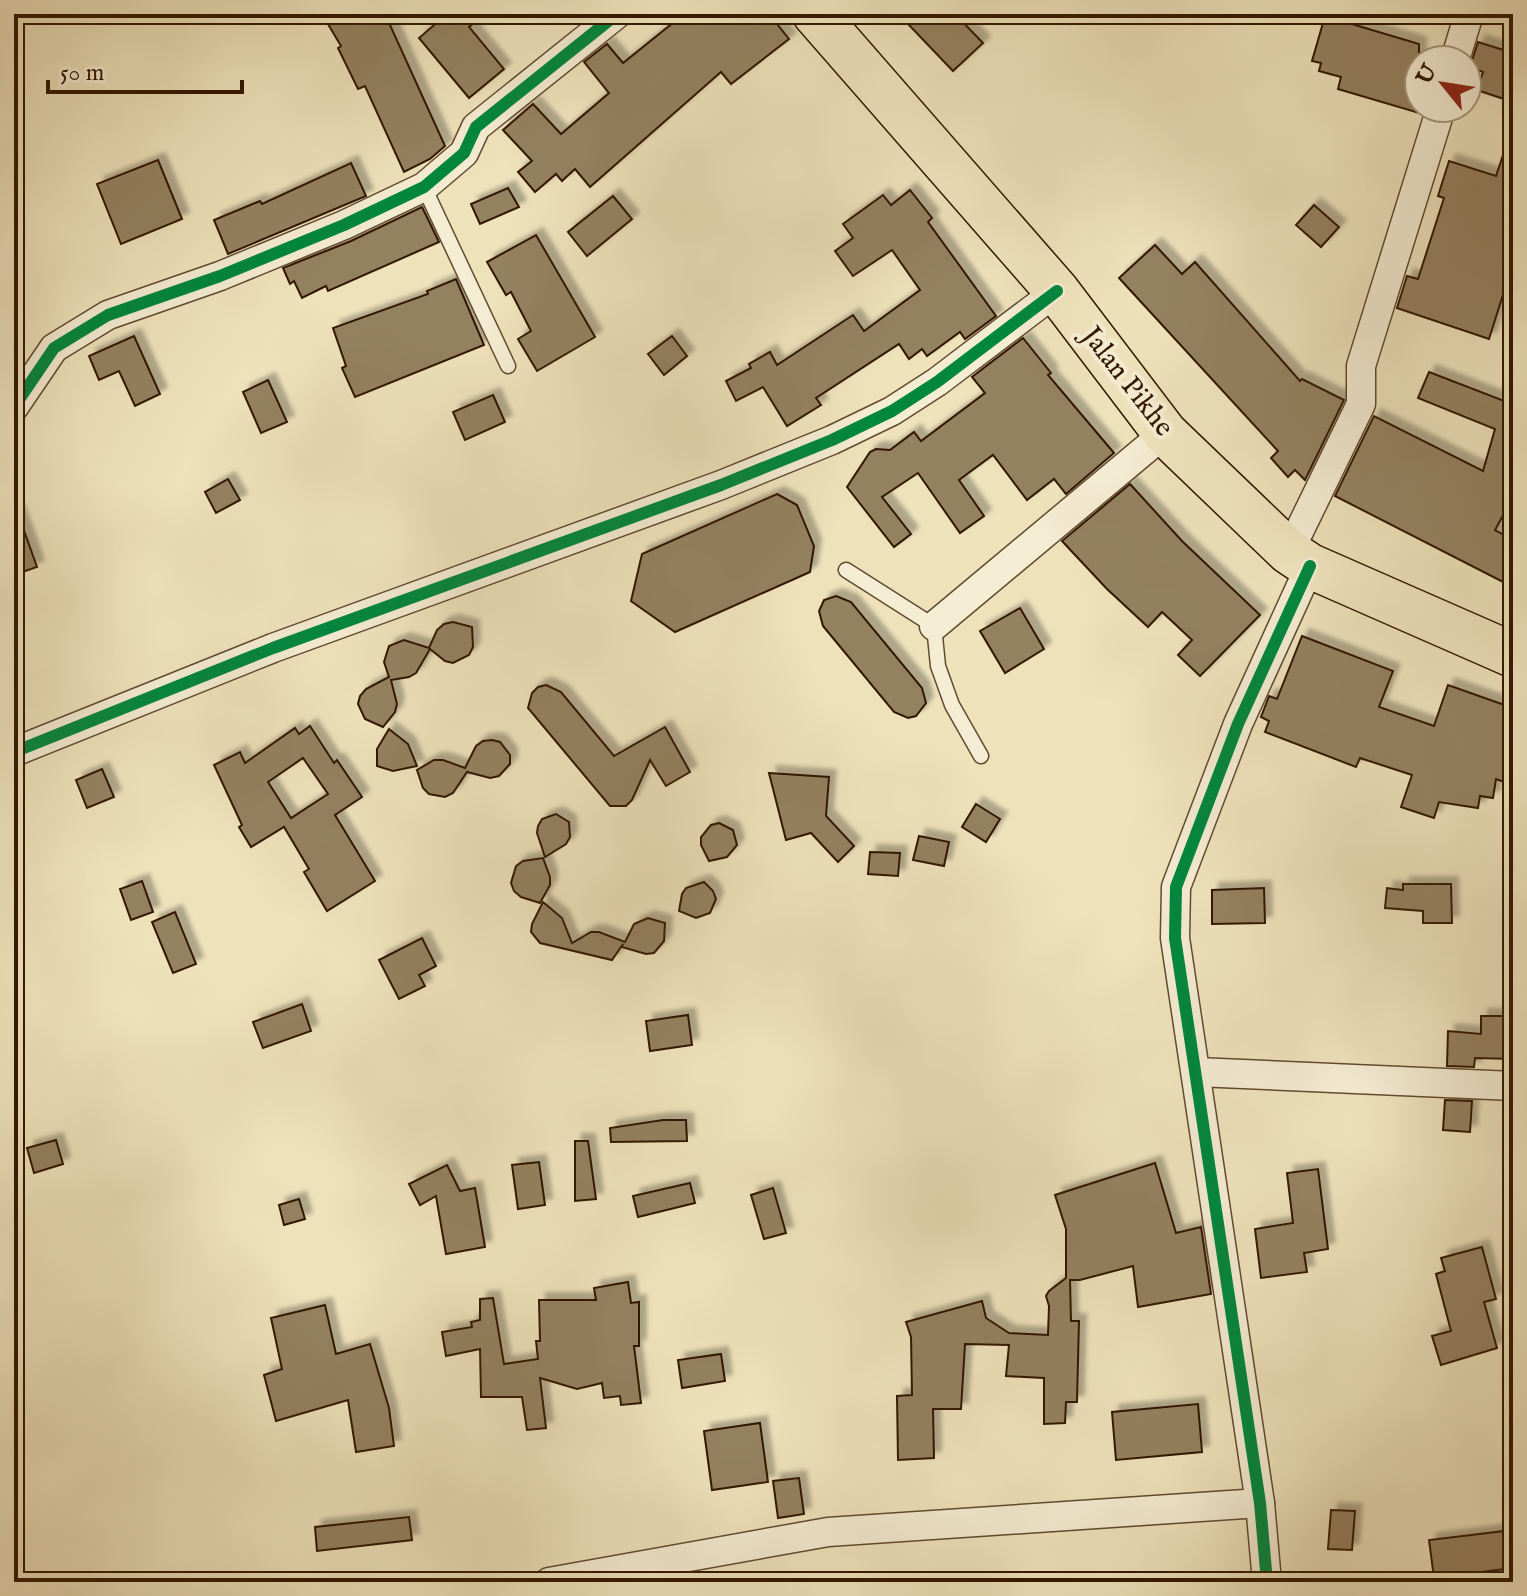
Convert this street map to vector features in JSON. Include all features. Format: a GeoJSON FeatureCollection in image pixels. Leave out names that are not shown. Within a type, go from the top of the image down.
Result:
{"type":"FeatureCollection","features":[{"type":"Feature","properties":{"kind":"highway","name":"Jalan Pikhe"},"geometry":{"type":"LineString","coordinates":[[815,14],[1057,291],[1165,433],[1300,559],[1513,655]]}},
{"type":"Feature","properties":{"kind":"street"},"geometry":{"type":"LineString","coordinates":[[14,407],[54,348],[108,315],[220,276],[424,187],[464,153],[476,127],[617,14]]}},
{"type":"Feature","properties":{"kind":"street"},"geometry":{"type":"LineString","coordinates":[[1460,44],[1469,14]]}},
{"type":"Feature","properties":{"kind":"street"},"geometry":{"type":"LineString","coordinates":[[1267,1582],[1260,1503],[1175,938],[1176,887],[1361,404],[1361,366],[1436,124]]}},
{"type":"Feature","properties":{"kind":"street"},"geometry":{"type":"LineString","coordinates":[[14,752],[273,648],[721,485],[832,440],[892,411],[937,382],[1057,291]]}},
{"type":"Feature","properties":{"kind":"street"},"geometry":{"type":"LineString","coordinates":[[934,626],[1165,433]]}},
{"type":"Feature","properties":{"kind":"street"},"geometry":{"type":"LineString","coordinates":[[1197,1072],[1513,1086]]}},
{"type":"Feature","properties":{"kind":"street"},"geometry":{"type":"LineString","coordinates":[[549,1582],[828,1532],[1260,1503]]}},
{"type":"Feature","properties":{"kind":"lane"},"geometry":{"type":"LineString","coordinates":[[424,187],[508,366]]}},
{"type":"Feature","properties":{"kind":"lane"},"geometry":{"type":"LineString","coordinates":[[846,570],[934,626],[938,666],[952,705],[981,756]]}},
{"type":"Feature","properties":{"kind":"building"},"geometry":{"type":"Polygon","coordinates":[[[322,14],[385,14],[445,146],[430,159],[404,172],[365,86],[358,89],[338,48],[341,46],[322,14]]]}},
{"type":"Feature","properties":{"kind":"building"},"geometry":{"type":"Polygon","coordinates":[[[447,14],[485,14],[469,27],[504,69],[469,98],[419,38],[447,14]]]}},
{"type":"Feature","properties":{"kind":"building"},"geometry":{"type":"Polygon","coordinates":[[[684,14],[769,14],[789,39],[731,84],[721,72],[590,187],[575,169],[562,181],[556,174],[535,192],[518,172],[532,161],[503,130],[533,104],[561,134],[609,93],[584,62],[607,44],[623,63],[684,14]]]}},
{"type":"Feature","properties":{"kind":"building"},"geometry":{"type":"Polygon","coordinates":[[[918,14],[955,14],[983,43],[953,71],[908,24],[918,14]]]}},
{"type":"Feature","properties":{"kind":"building"},"geometry":{"type":"Polygon","coordinates":[[[1325,16],[1419,44],[1403,44],[1403,108],[1338,89],[1341,77],[1319,71],[1321,63],[1312,61],[1325,16]]]}},
{"type":"Feature","properties":{"kind":"building"},"geometry":{"type":"Polygon","coordinates":[[[1478,42],[1513,53],[1513,102],[1483,92],[1483,44],[1478,42]]]}},
{"type":"Feature","properties":{"kind":"building"},"geometry":{"type":"Polygon","coordinates":[[[1509,137],[1513,138],[1513,230],[1504,260],[1513,263],[1489,339],[1397,308],[1407,276],[1418,279],[1444,198],[1438,196],[1449,161],[1496,176],[1509,137]]]}},
{"type":"Feature","properties":{"kind":"building"},"geometry":{"type":"Polygon","coordinates":[[[158,160],[182,219],[121,244],[97,184],[158,160]]]}},
{"type":"Feature","properties":{"kind":"building"},"geometry":{"type":"Polygon","coordinates":[[[351,163],[366,196],[228,254],[214,220],[260,201],[262,204],[351,163]]]}},
{"type":"Feature","properties":{"kind":"building"},"geometry":{"type":"Polygon","coordinates":[[[508,188],[519,207],[480,224],[471,204],[508,188]]]}},
{"type":"Feature","properties":{"kind":"building"},"geometry":{"type":"Polygon","coordinates":[[[910,190],[932,218],[928,222],[996,316],[965,339],[960,332],[927,356],[922,349],[909,359],[899,344],[816,398],[821,405],[787,426],[763,387],[736,401],[726,381],[751,368],[749,364],[770,352],[777,365],[853,315],[864,331],[920,290],[892,250],[853,276],[835,251],[853,238],[843,224],[883,195],[891,205],[910,190]]]}},
{"type":"Feature","properties":{"kind":"building"},"geometry":{"type":"Polygon","coordinates":[[[613,196],[632,219],[587,256],[568,232],[613,196]]]}},
{"type":"Feature","properties":{"kind":"building"},"geometry":{"type":"Polygon","coordinates":[[[1314,205],[1339,227],[1321,247],[1296,225],[1314,205]]]}},
{"type":"Feature","properties":{"kind":"building"},"geometry":{"type":"Polygon","coordinates":[[[422,207],[439,242],[328,291],[326,286],[302,298],[294,281],[290,284],[283,268],[351,241],[422,207]]]}},
{"type":"Feature","properties":{"kind":"building"},"geometry":{"type":"Polygon","coordinates":[[[536,235],[595,337],[537,371],[518,339],[531,331],[511,292],[506,295],[487,262],[536,235]]]}},
{"type":"Feature","properties":{"kind":"building"},"geometry":{"type":"Polygon","coordinates":[[[1155,245],[1182,274],[1195,262],[1300,381],[1302,379],[1344,400],[1305,480],[1295,470],[1288,477],[1271,458],[1278,451],[1119,278],[1155,245]]]}},
{"type":"Feature","properties":{"kind":"building"},"geometry":{"type":"Polygon","coordinates":[[[456,279],[484,345],[355,397],[342,368],[346,366],[333,328],[428,294],[427,291],[456,279]]]}},
{"type":"Feature","properties":{"kind":"building"},"geometry":{"type":"Polygon","coordinates":[[[134,336],[160,394],[135,406],[119,371],[99,380],[89,356],[134,336]]]}},
{"type":"Feature","properties":{"kind":"building"},"geometry":{"type":"Polygon","coordinates":[[[672,336],[687,356],[664,375],[648,354],[672,336]]]}},
{"type":"Feature","properties":{"kind":"building"},"geometry":{"type":"Polygon","coordinates":[[[1023,338],[1051,373],[1048,375],[1114,453],[1066,494],[1054,479],[1027,500],[993,455],[959,480],[984,516],[960,533],[918,473],[882,497],[911,534],[894,547],[847,487],[870,452],[890,450],[914,432],[921,441],[985,393],[972,377],[1023,338]]]}},
{"type":"Feature","properties":{"kind":"building"},"geometry":{"type":"Polygon","coordinates":[[[1429,372],[1504,401],[1508,388],[1513,389],[1513,497],[1495,530],[1513,540],[1513,587],[1335,496],[1374,416],[1483,471],[1495,429],[1418,398],[1429,372]]]}},
{"type":"Feature","properties":{"kind":"building"},"geometry":{"type":"Polygon","coordinates":[[[268,380],[287,422],[261,433],[243,392],[268,380]]]}},
{"type":"Feature","properties":{"kind":"building"},"geometry":{"type":"Polygon","coordinates":[[[493,395],[505,422],[465,440],[453,412],[493,395]]]}},
{"type":"Feature","properties":{"kind":"building"},"geometry":{"type":"Polygon","coordinates":[[[228,479],[240,500],[216,513],[205,492],[228,479]]]}},
{"type":"Feature","properties":{"kind":"building"},"geometry":{"type":"Polygon","coordinates":[[[1130,484],[1182,541],[1260,615],[1200,676],[1178,655],[1192,640],[1162,612],[1148,627],[1062,541],[1130,484]]]}},
{"type":"Feature","properties":{"kind":"building"},"geometry":{"type":"Polygon","coordinates":[[[777,494],[797,505],[814,546],[810,572],[675,632],[631,601],[642,554],[777,494]]]}},
{"type":"Feature","properties":{"kind":"building"},"geometry":{"type":"Polygon","coordinates":[[[14,511],[17,511],[37,567],[14,575],[14,511]]]}},
{"type":"Feature","properties":{"kind":"building"},"geometry":{"type":"Polygon","coordinates":[[[836,596],[851,602],[922,688],[926,703],[916,716],[908,718],[894,712],[823,626],[819,611],[824,600],[836,596]]]}},
{"type":"Feature","properties":{"kind":"building"},"geometry":{"type":"Polygon","coordinates":[[[1020,608],[1044,649],[1005,673],[980,631],[1020,608]]]}},
{"type":"Feature","properties":{"kind":"building"},"geometry":{"type":"Polygon","coordinates":[[[453,622],[472,627],[473,647],[469,655],[453,663],[445,661],[430,649],[416,673],[391,680],[397,704],[395,712],[383,727],[365,719],[358,704],[360,696],[366,689],[389,677],[384,662],[389,646],[404,640],[429,648],[437,630],[453,622]]]}},
{"type":"Feature","properties":{"kind":"building"},"geometry":{"type":"Polygon","coordinates":[[[1302,636],[1393,671],[1379,707],[1434,726],[1448,685],[1513,708],[1513,785],[1496,779],[1493,798],[1480,796],[1478,808],[1439,802],[1434,818],[1401,807],[1412,775],[1360,758],[1356,767],[1265,732],[1269,721],[1261,717],[1269,696],[1277,699],[1302,636]]]}},
{"type":"Feature","properties":{"kind":"building"},"geometry":{"type":"Polygon","coordinates":[[[546,685],[561,692],[614,756],[665,727],[690,772],[666,786],[650,760],[632,800],[626,806],[610,806],[528,708],[532,693],[546,685]]]}},
{"type":"Feature","properties":{"kind":"building"},"geometry":{"type":"Polygon","coordinates":[[[310,726],[334,763],[337,760],[362,797],[335,815],[375,881],[327,911],[304,872],[309,869],[284,827],[251,847],[239,827],[242,825],[214,765],[240,752],[245,763],[295,728],[299,734],[310,726]],[[303,758],[268,782],[291,818],[328,794],[303,758]]]}},
{"type":"Feature","properties":{"kind":"building"},"geometry":{"type":"Polygon","coordinates":[[[389,729],[408,744],[417,766],[393,771],[377,766],[377,749],[389,729]]]}},
{"type":"Feature","properties":{"kind":"building"},"geometry":{"type":"Polygon","coordinates":[[[492,740],[500,742],[510,755],[510,764],[499,776],[490,778],[467,772],[453,793],[445,797],[429,794],[423,788],[417,770],[434,760],[465,768],[476,746],[492,740]]]}},
{"type":"Feature","properties":{"kind":"building"},"geometry":{"type":"Polygon","coordinates":[[[102,769],[114,797],[87,808],[76,780],[102,769]]]}},
{"type":"Feature","properties":{"kind":"building"},"geometry":{"type":"Polygon","coordinates":[[[769,773],[829,777],[826,816],[854,846],[838,862],[811,833],[786,840],[769,773]]]}},
{"type":"Feature","properties":{"kind":"building"},"geometry":{"type":"Polygon","coordinates":[[[976,804],[1000,819],[986,842],[962,827],[976,804]]]}},
{"type":"Feature","properties":{"kind":"building"},"geometry":{"type":"Polygon","coordinates":[[[556,814],[569,822],[570,837],[566,844],[545,857],[537,833],[538,826],[542,819],[556,814]]]}},
{"type":"Feature","properties":{"kind":"building"},"geometry":{"type":"Polygon","coordinates":[[[719,823],[733,830],[737,845],[727,857],[709,861],[701,845],[701,837],[711,825],[719,823]]]}},
{"type":"Feature","properties":{"kind":"building"},"geometry":{"type":"Polygon","coordinates":[[[919,836],[949,842],[944,866],[913,860],[919,836]]]}},
{"type":"Feature","properties":{"kind":"building"},"geometry":{"type":"Polygon","coordinates":[[[870,852],[900,853],[898,876],[868,874],[870,852]]]}},
{"type":"Feature","properties":{"kind":"building"},"geometry":{"type":"Polygon","coordinates":[[[543,858],[550,885],[540,903],[521,897],[511,883],[516,866],[523,861],[543,858]]]}},
{"type":"Feature","properties":{"kind":"building"},"geometry":{"type":"Polygon","coordinates":[[[142,881],[153,912],[131,920],[120,889],[142,881]]]}},
{"type":"Feature","properties":{"kind":"building"},"geometry":{"type":"Polygon","coordinates":[[[704,882],[716,899],[710,913],[696,918],[679,911],[686,888],[704,882]]]}},
{"type":"Feature","properties":{"kind":"building"},"geometry":{"type":"Polygon","coordinates":[[[1403,884],[1451,884],[1452,923],[1423,923],[1423,911],[1385,908],[1387,888],[1403,890],[1403,884]]]}},
{"type":"Feature","properties":{"kind":"building"},"geometry":{"type":"Polygon","coordinates":[[[1264,888],[1265,923],[1212,924],[1212,890],[1264,888]]]}},
{"type":"Feature","properties":{"kind":"building"},"geometry":{"type":"Polygon","coordinates":[[[543,902],[562,918],[572,943],[591,932],[625,942],[634,924],[648,918],[665,923],[664,941],[654,953],[646,954],[622,947],[623,944],[612,960],[540,943],[531,932],[543,902]]]}},
{"type":"Feature","properties":{"kind":"building"},"geometry":{"type":"Polygon","coordinates":[[[175,912],[196,964],[173,973],[152,922],[175,912]]]}},
{"type":"Feature","properties":{"kind":"building"},"geometry":{"type":"Polygon","coordinates":[[[422,938],[436,966],[419,975],[425,986],[399,999],[379,960],[422,938]]]}},
{"type":"Feature","properties":{"kind":"building"},"geometry":{"type":"Polygon","coordinates":[[[302,1004],[311,1031],[263,1048],[253,1022],[302,1004]]]}},
{"type":"Feature","properties":{"kind":"building"},"geometry":{"type":"Polygon","coordinates":[[[688,1015],[692,1045],[650,1051],[646,1021],[688,1015]]]}},
{"type":"Feature","properties":{"kind":"building"},"geometry":{"type":"Polygon","coordinates":[[[1481,1016],[1513,1016],[1513,1059],[1475,1058],[1474,1067],[1447,1066],[1448,1031],[1481,1034],[1481,1016]]]}},
{"type":"Feature","properties":{"kind":"building"},"geometry":{"type":"Polygon","coordinates":[[[1445,1100],[1472,1101],[1470,1132],[1443,1130],[1445,1100]]]}},
{"type":"Feature","properties":{"kind":"building"},"geometry":{"type":"Polygon","coordinates":[[[663,1120],[686,1120],[687,1141],[611,1142],[610,1128],[663,1120]]]}},
{"type":"Feature","properties":{"kind":"building"},"geometry":{"type":"Polygon","coordinates":[[[56,1140],[63,1164],[34,1173],[27,1148],[56,1140]]]}},
{"type":"Feature","properties":{"kind":"building"},"geometry":{"type":"Polygon","coordinates":[[[575,1141],[588,1141],[596,1199],[575,1201],[575,1141]]]}},
{"type":"Feature","properties":{"kind":"building"},"geometry":{"type":"Polygon","coordinates":[[[539,1162],[545,1205],[518,1209],[512,1165],[539,1162]]]}},
{"type":"Feature","properties":{"kind":"building"},"geometry":{"type":"Polygon","coordinates":[[[1155,1163],[1176,1233],[1201,1227],[1211,1294],[1138,1307],[1133,1266],[1070,1280],[1071,1321],[1079,1321],[1077,1402],[1066,1402],[1065,1423],[1044,1424],[1044,1378],[1006,1376],[1009,1345],[965,1344],[961,1409],[933,1409],[934,1458],[898,1460],[897,1396],[912,1395],[911,1337],[906,1322],[982,1301],[986,1318],[1009,1333],[1048,1335],[1049,1306],[1046,1296],[1066,1278],[1066,1229],[1055,1195],[1155,1163]]]}},
{"type":"Feature","properties":{"kind":"building"},"geometry":{"type":"Polygon","coordinates":[[[447,1165],[460,1191],[475,1188],[485,1247],[446,1254],[436,1196],[420,1205],[409,1184],[447,1165]]]}},
{"type":"Feature","properties":{"kind":"building"},"geometry":{"type":"Polygon","coordinates":[[[1318,1169],[1328,1249],[1304,1253],[1307,1272],[1261,1278],[1255,1229],[1293,1223],[1287,1173],[1318,1169]]]}},
{"type":"Feature","properties":{"kind":"building"},"geometry":{"type":"Polygon","coordinates":[[[690,1183],[695,1203],[638,1217],[633,1196],[690,1183]]]}},
{"type":"Feature","properties":{"kind":"building"},"geometry":{"type":"Polygon","coordinates":[[[773,1188],[786,1233],[764,1239],[751,1195],[773,1188]]]}},
{"type":"Feature","properties":{"kind":"building"},"geometry":{"type":"Polygon","coordinates":[[[299,1199],[305,1219],[284,1225],[279,1205],[299,1199]]]}},
{"type":"Feature","properties":{"kind":"building"},"geometry":{"type":"Polygon","coordinates":[[[1482,1247],[1496,1299],[1484,1302],[1497,1348],[1441,1365],[1432,1336],[1451,1331],[1436,1274],[1445,1271],[1441,1258],[1482,1247]]]}},
{"type":"Feature","properties":{"kind":"building"},"geometry":{"type":"Polygon","coordinates":[[[628,1282],[631,1303],[639,1302],[639,1346],[634,1346],[641,1403],[621,1405],[620,1396],[604,1398],[602,1383],[577,1389],[540,1378],[546,1428],[527,1430],[522,1397],[481,1397],[480,1349],[446,1356],[442,1332],[472,1327],[471,1322],[480,1320],[480,1299],[493,1298],[504,1364],[538,1359],[539,1300],[596,1300],[594,1288],[628,1282]]]}},
{"type":"Feature","properties":{"kind":"building"},"geometry":{"type":"Polygon","coordinates":[[[325,1305],[336,1354],[370,1344],[389,1408],[394,1446],[356,1452],[348,1400],[276,1421],[264,1375],[282,1369],[271,1318],[325,1305]]]}},
{"type":"Feature","properties":{"kind":"building"},"geometry":{"type":"Polygon","coordinates":[[[721,1354],[725,1381],[682,1388],[678,1360],[721,1354]]]}},
{"type":"Feature","properties":{"kind":"building"},"geometry":{"type":"Polygon","coordinates":[[[1198,1404],[1202,1452],[1116,1460],[1112,1412],[1198,1404]]]}},
{"type":"Feature","properties":{"kind":"building"},"geometry":{"type":"Polygon","coordinates":[[[760,1423],[768,1482],[712,1490],[704,1431],[760,1423]]]}},
{"type":"Feature","properties":{"kind":"building"},"geometry":{"type":"Polygon","coordinates":[[[799,1478],[804,1514],[778,1518],[773,1481],[799,1478]]]}},
{"type":"Feature","properties":{"kind":"building"},"geometry":{"type":"Polygon","coordinates":[[[1331,1510],[1355,1511],[1352,1550],[1328,1549],[1331,1510]]]}},
{"type":"Feature","properties":{"kind":"building"},"geometry":{"type":"Polygon","coordinates":[[[409,1517],[412,1540],[317,1551],[315,1527],[409,1517]]]}},
{"type":"Feature","properties":{"kind":"building"},"geometry":{"type":"Polygon","coordinates":[[[1513,1530],[1513,1568],[1434,1578],[1429,1540],[1513,1530]]]}},
{"type":"Feature","properties":{"kind":"cycle path"},"geometry":{"type":"LineString","coordinates":[[14,407],[54,348],[108,315],[220,276],[344,225],[424,187],[464,153],[476,127],[617,14]]}},
{"type":"Feature","properties":{"kind":"cycle path"},"geometry":{"type":"LineString","coordinates":[[14,752],[273,648],[721,485],[832,440],[892,411],[937,382],[1057,291]]}},
{"type":"Feature","properties":{"kind":"cycle path"},"geometry":{"type":"LineString","coordinates":[[1267,1582],[1260,1503],[1175,938],[1176,887],[1238,724],[1310,566]]}}]}
